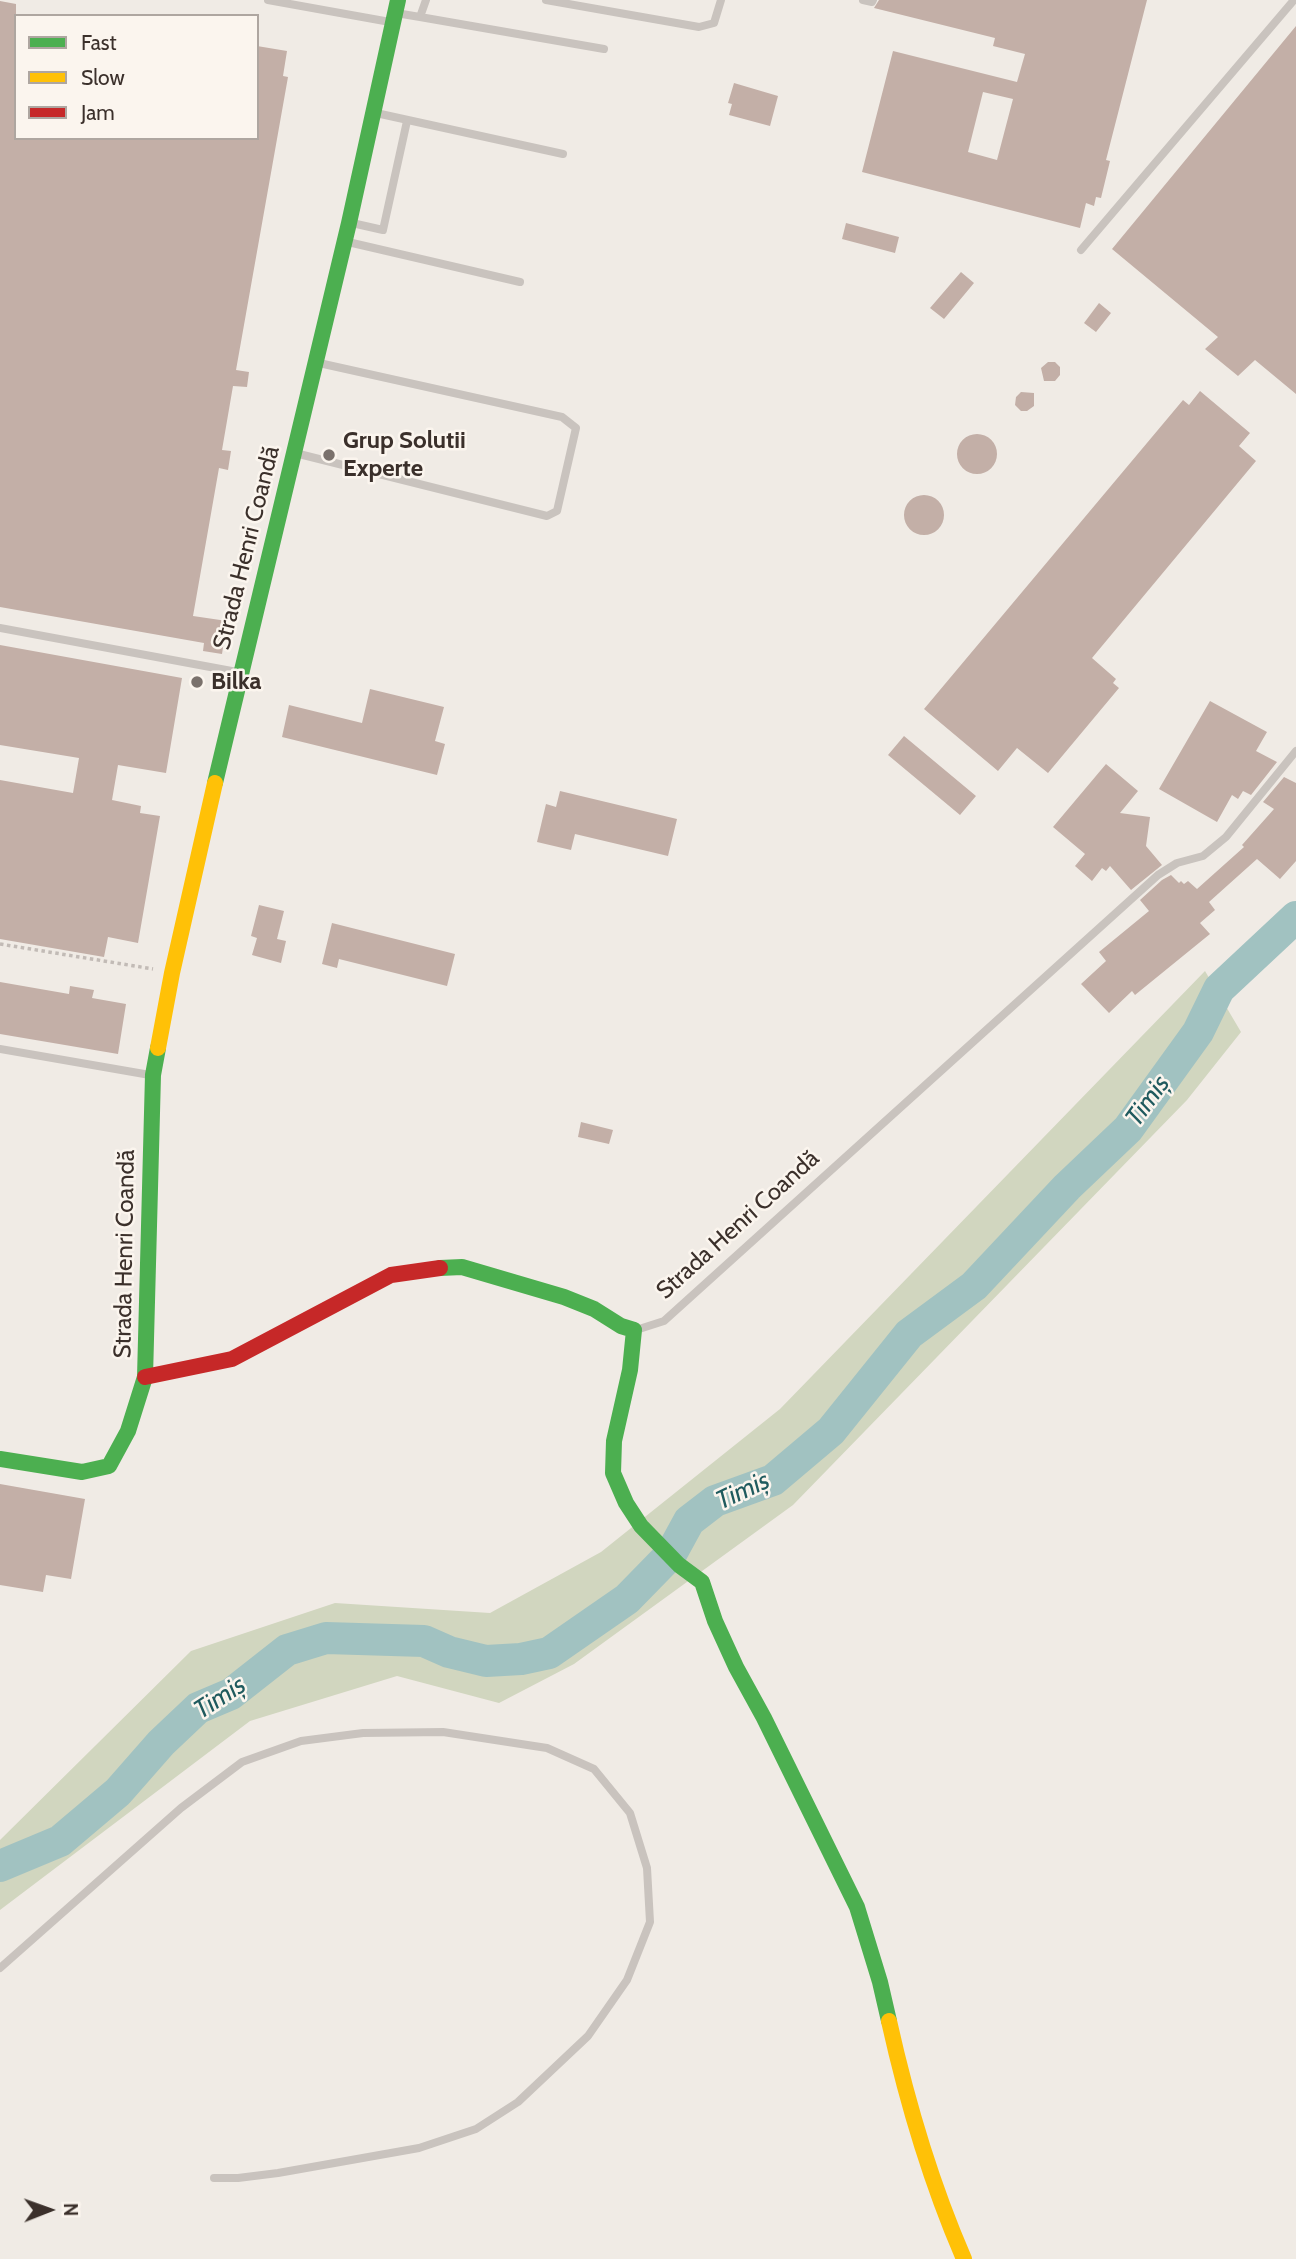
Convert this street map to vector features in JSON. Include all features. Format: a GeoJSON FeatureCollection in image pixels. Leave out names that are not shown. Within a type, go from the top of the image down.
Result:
{"type":"FeatureCollection","features":[{"type":"Feature","properties":{"kind":"street","name":"Strada Henri Coandă"},"geometry":{"type":"LineString","coordinates":[[395,12],[345,241],[240,672],[172,973],[153,1075],[145,1377],[232,1359],[391,1275],[430,1269],[462,1267],[475,1270],[584,1305],[621,1326],[634,1330]]}},
{"type":"Feature","properties":{"kind":"street"},"geometry":{"type":"LineString","coordinates":[[634,1330],[630,1370],[614,1441],[613,1473],[626,1503],[641,1526],[679,1565],[702,1582],[715,1621],[736,1667],[857,1907],[880,1982],[896,2052],[925,2153],[942,2207],[964,2259]]}},
{"type":"Feature","properties":{"kind":"street"},"geometry":{"type":"LineString","coordinates":[[0,1459],[82,1472],[109,1466],[128,1431],[145,1377]]}},
{"type":"Feature","properties":{"kind":"lane"},"geometry":{"type":"LineString","coordinates":[[268,0],[395,12],[604,50]]}},
{"type":"Feature","properties":{"kind":"lane"},"geometry":{"type":"LineString","coordinates":[[420,17],[426,0]]}},
{"type":"Feature","properties":{"kind":"lane"},"geometry":{"type":"LineString","coordinates":[[546,0],[699,27],[713,23],[721,0]]}},
{"type":"Feature","properties":{"kind":"lane"},"geometry":{"type":"LineString","coordinates":[[863,0],[873,0]]}},
{"type":"Feature","properties":{"kind":"lane"},"geometry":{"type":"LineString","coordinates":[[1081,250],[1294,0]]}},
{"type":"Feature","properties":{"kind":"lane"},"geometry":{"type":"LineString","coordinates":[[373,112],[564,154]]}},
{"type":"Feature","properties":{"kind":"lane"},"geometry":{"type":"LineString","coordinates":[[349,223],[383,230],[407,121]]}},
{"type":"Feature","properties":{"kind":"lane"},"geometry":{"type":"LineString","coordinates":[[345,241],[520,282]]}},
{"type":"Feature","properties":{"kind":"lane"},"geometry":{"type":"LineString","coordinates":[[295,453],[547,516],[557,511],[576,428],[562,417],[315,362]]}},
{"type":"Feature","properties":{"kind":"lane"},"geometry":{"type":"LineString","coordinates":[[0,628],[240,672]]}},
{"type":"Feature","properties":{"kind":"lane","name":"Strada Henri Coandă"},"geometry":{"type":"LineString","coordinates":[[634,1330],[664,1321],[1158,875],[1177,863],[1203,856],[1226,837],[1296,751]]}},
{"type":"Feature","properties":{"kind":"lane"},"geometry":{"type":"LineString","coordinates":[[0,1049],[153,1075]]}},
{"type":"Feature","properties":{"kind":"lane"},"geometry":{"type":"LineString","coordinates":[[0,1968],[181,1808],[242,1762],[301,1741],[363,1733],[443,1732],[547,1748],[594,1769],[631,1813],[647,1868],[650,1922],[627,1980],[588,2036],[518,2102],[477,2129],[419,2148],[278,2173],[214,2178]]}},
{"type":"Feature","properties":{"kind":"path"},"geometry":{"type":"LineString","coordinates":[[0,944],[172,973]]}},
{"type":"Feature","properties":{"kind":"green space"},"geometry":{"type":"Polygon","coordinates":[[[1205,971],[1241,1032],[1187,1100],[793,1505],[574,1664],[499,1703],[397,1676],[250,1721],[0,1910],[0,1840],[191,1651],[335,1603],[490,1613],[601,1552],[780,1409],[1205,971]]]}},
{"type":"Feature","properties":{"kind":"building"},"geometry":{"type":"Polygon","coordinates":[[[879,0],[1147,0],[1106,160],[1110,161],[1101,198],[1096,197],[1094,206],[1086,203],[1080,228],[862,172],[893,51],[1017,82],[1025,54],[993,46],[995,38],[874,8],[879,0]],[[983,92],[968,152],[997,160],[1013,99],[983,92]]]}},
{"type":"Feature","properties":{"kind":"building"},"geometry":{"type":"Polygon","coordinates":[[[0,1],[16,4],[14,140],[259,140],[259,46],[287,51],[283,76],[288,77],[236,370],[249,372],[247,387],[233,386],[222,450],[231,451],[228,470],[219,468],[193,616],[227,621],[222,654],[203,651],[204,643],[0,607],[0,1]]]}},
{"type":"Feature","properties":{"kind":"building"},"geometry":{"type":"Polygon","coordinates":[[[1296,26],[1296,394],[1255,360],[1238,376],[1205,349],[1218,337],[1112,249],[1296,26]]]}},
{"type":"Feature","properties":{"kind":"building"},"geometry":{"type":"Polygon","coordinates":[[[734,83],[778,96],[770,126],[729,115],[732,104],[728,103],[734,83]]]}},
{"type":"Feature","properties":{"kind":"building"},"geometry":{"type":"Polygon","coordinates":[[[846,223],[899,237],[895,253],[842,239],[846,223]]]}},
{"type":"Feature","properties":{"kind":"building"},"geometry":{"type":"Polygon","coordinates":[[[961,272],[974,283],[944,319],[930,308],[961,272]]]}},
{"type":"Feature","properties":{"kind":"building"},"geometry":{"type":"Polygon","coordinates":[[[1099,303],[1111,313],[1096,332],[1084,323],[1099,303]]]}},
{"type":"Feature","properties":{"kind":"building"},"geometry":{"type":"Polygon","coordinates":[[[1048,362],[1055,362],[1060,367],[1060,375],[1055,381],[1044,381],[1041,368],[1048,362]]]}},
{"type":"Feature","properties":{"kind":"building"},"geometry":{"type":"Polygon","coordinates":[[[1200,391],[1250,433],[1239,446],[1256,461],[1092,658],[1116,679],[1113,683],[1119,688],[1048,773],[1017,748],[998,771],[924,709],[1183,400],[1189,405],[1200,391]]]}},
{"type":"Feature","properties":{"kind":"building"},"geometry":{"type":"Polygon","coordinates":[[[1021,392],[1034,393],[1034,406],[1027,411],[1021,411],[1015,405],[1016,397],[1021,392]]]}},
{"type":"Feature","properties":{"kind":"building"},"geometry":{"type":"Polygon","coordinates":[[[977,434],[985,435],[991,440],[996,446],[996,462],[991,468],[985,473],[977,474],[969,473],[963,468],[958,462],[957,454],[958,446],[963,440],[969,435],[977,434]]]}},
{"type":"Feature","properties":{"kind":"building"},"geometry":{"type":"Polygon","coordinates":[[[924,495],[932,496],[938,501],[943,507],[943,523],[938,529],[932,534],[924,535],[916,534],[910,529],[905,523],[904,515],[905,507],[910,501],[916,496],[924,495]]]}},
{"type":"Feature","properties":{"kind":"building"},"geometry":{"type":"Polygon","coordinates":[[[0,645],[182,678],[166,773],[118,765],[112,800],[141,806],[140,813],[160,816],[138,943],[108,937],[104,957],[0,939],[0,780],[73,793],[79,758],[0,745],[0,645]]]}},
{"type":"Feature","properties":{"kind":"building"},"geometry":{"type":"Polygon","coordinates":[[[370,689],[444,707],[435,741],[445,744],[437,775],[282,737],[289,705],[362,723],[370,689]]]}},
{"type":"Feature","properties":{"kind":"building"},"geometry":{"type":"Polygon","coordinates":[[[1210,701],[1267,732],[1256,751],[1277,762],[1251,795],[1243,791],[1238,799],[1232,795],[1217,822],[1159,789],[1210,701]]]}},
{"type":"Feature","properties":{"kind":"building"},"geometry":{"type":"Polygon","coordinates":[[[904,736],[976,796],[960,815],[888,755],[904,736]]]}},
{"type":"Feature","properties":{"kind":"building"},"geometry":{"type":"Polygon","coordinates":[[[1106,764],[1138,791],[1120,813],[1150,817],[1146,846],[1162,865],[1131,890],[1110,866],[1106,871],[1102,868],[1092,881],[1075,866],[1085,854],[1053,827],[1106,764]]]}},
{"type":"Feature","properties":{"kind":"building"},"geometry":{"type":"Polygon","coordinates":[[[1284,777],[1296,783],[1296,861],[1280,879],[1257,859],[1209,902],[1215,910],[1200,923],[1210,934],[1135,995],[1132,991],[1109,1013],[1081,984],[1106,961],[1099,952],[1149,911],[1140,900],[1162,880],[1171,875],[1179,883],[1188,881],[1197,889],[1244,847],[1242,845],[1274,809],[1263,802],[1284,777]]]}},
{"type":"Feature","properties":{"kind":"building"},"geometry":{"type":"Polygon","coordinates":[[[560,791],[677,819],[668,856],[575,834],[571,850],[537,842],[546,804],[556,807],[560,791]]]}},
{"type":"Feature","properties":{"kind":"building"},"geometry":{"type":"Polygon","coordinates":[[[259,905],[284,911],[277,939],[286,941],[281,963],[252,955],[257,938],[251,936],[259,905]]]}},
{"type":"Feature","properties":{"kind":"building"},"geometry":{"type":"Polygon","coordinates":[[[332,923],[455,954],[447,986],[339,959],[337,968],[322,964],[332,923]]]}},
{"type":"Feature","properties":{"kind":"building"},"geometry":{"type":"Polygon","coordinates":[[[0,982],[69,994],[70,986],[94,990],[92,998],[126,1004],[118,1054],[0,1034],[0,982]]]}},
{"type":"Feature","properties":{"kind":"building"},"geometry":{"type":"Polygon","coordinates":[[[581,1122],[613,1130],[609,1144],[578,1137],[581,1122]]]}},
{"type":"Feature","properties":{"kind":"building"},"geometry":{"type":"Polygon","coordinates":[[[0,1484],[85,1499],[71,1579],[46,1575],[43,1592],[0,1585],[0,1484]]]}},
{"type":"Feature","properties":{"kind":"waterway","name":"Timiș"},"geometry":{"type":"LineString","coordinates":[[0,1866],[60,1841],[118,1792],[161,1743],[198,1708],[231,1694],[287,1650],[326,1638],[424,1641],[449,1652],[486,1661],[521,1659],[549,1653],[627,1599],[671,1554],[689,1521],[715,1501],[773,1480],[831,1431],[909,1334],[974,1286],[1067,1187],[1128,1129],[1198,1032],[1219,989],[1296,917]]}},
{"type":"Feature","properties":{"kind":"traffic: fast"},"geometry":{"type":"LineString","coordinates":[[215,783],[349,223],[398,0]]}},
{"type":"Feature","properties":{"kind":"traffic: fast"},"geometry":{"type":"LineString","coordinates":[[0,1459],[82,1472],[109,1466],[128,1431],[145,1377],[153,1075],[158,1048]]}},
{"type":"Feature","properties":{"kind":"traffic: fast"},"geometry":{"type":"LineString","coordinates":[[440,1268],[462,1267],[564,1297],[634,1330],[630,1370],[614,1441],[613,1473],[626,1503],[641,1526],[679,1565],[702,1582],[715,1621],[736,1667],[857,1907],[889,2021]]}},
{"type":"Feature","properties":{"kind":"traffic: slow"},"geometry":{"type":"LineString","coordinates":[[158,1048],[215,783]]}},
{"type":"Feature","properties":{"kind":"traffic: slow"},"geometry":{"type":"LineString","coordinates":[[889,2021],[921,2142],[964,2259]]}},
{"type":"Feature","properties":{"kind":"traffic: jam"},"geometry":{"type":"LineString","coordinates":[[145,1377],[232,1359],[391,1275],[440,1268]]}},
{"type":"Feature","properties":{"kind":"place","name":"Grup Solutii Experte"},"geometry":{"type":"Point","coordinates":[329,455]}},
{"type":"Feature","properties":{"kind":"place","name":"Bilka"},"geometry":{"type":"Point","coordinates":[197,682]}}]}
